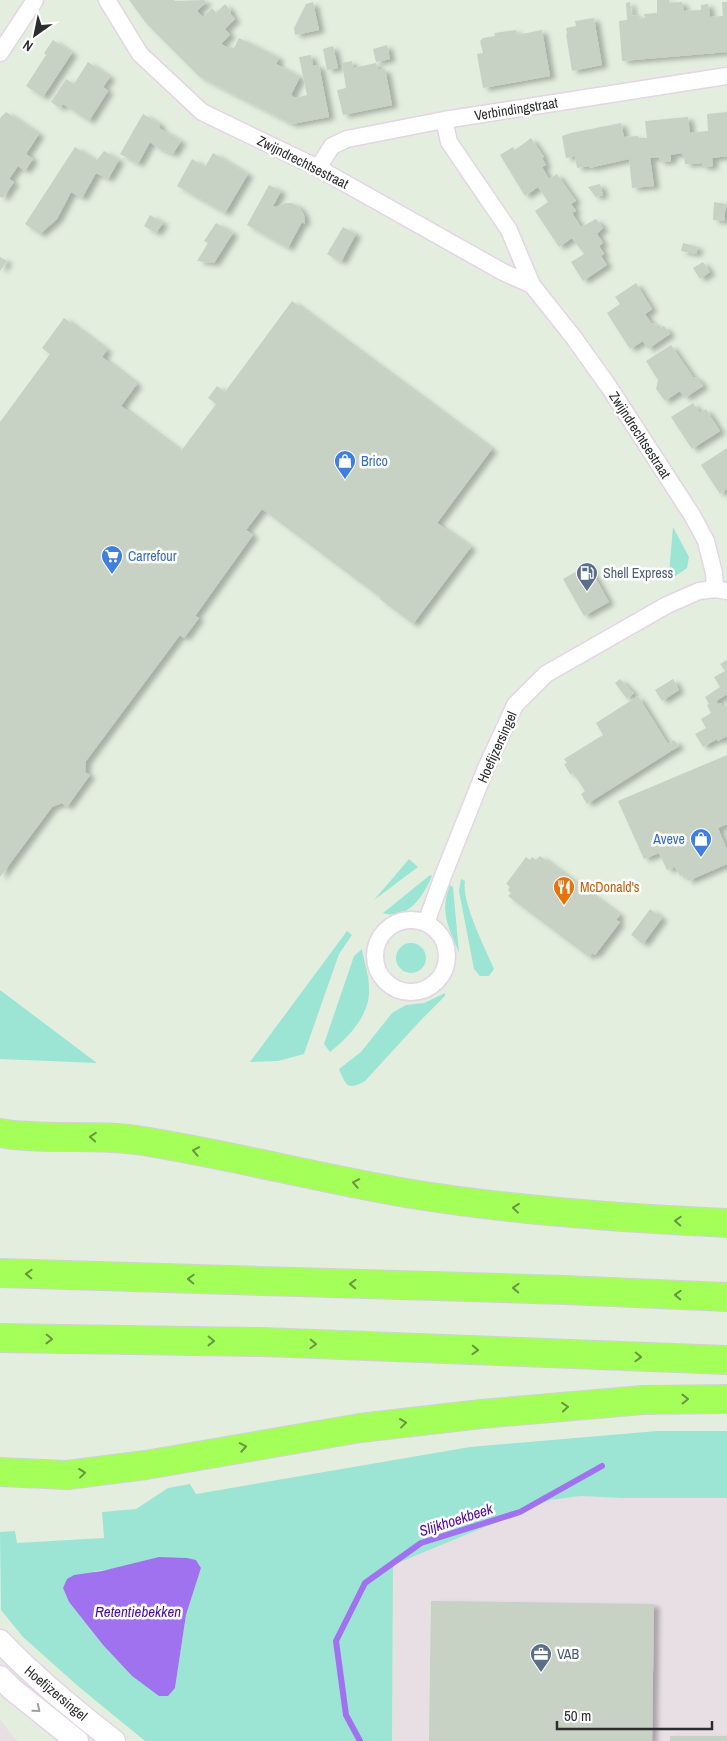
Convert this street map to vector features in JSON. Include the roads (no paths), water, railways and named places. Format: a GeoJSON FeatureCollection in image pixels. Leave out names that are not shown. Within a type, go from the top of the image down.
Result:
{"type":"FeatureCollection","features":[{"type":"Feature","properties":{"kind":"highway"},"geometry":{"type":"LineString","coordinates":[[4,1136],[84,1137],[142,1141],[408,1193],[485,1204],[641,1219],[727,1223]]}},
{"type":"Feature","properties":{"kind":"highway"},"geometry":{"type":"LineString","coordinates":[[0,1273],[565,1290],[727,1297]]}},
{"type":"Feature","properties":{"kind":"highway"},"geometry":{"type":"LineString","coordinates":[[0,1338],[264,1342],[727,1360]]}},
{"type":"Feature","properties":{"kind":"highway"},"geometry":{"type":"LineString","coordinates":[[0,1472],[67,1475],[146,1465],[360,1428],[481,1414],[642,1400],[727,1399]]}},
{"type":"Feature","properties":{"kind":"highway"},"geometry":{"type":"LineString","coordinates":[[0,1483],[34,1474]]}},
{"type":"Feature","properties":{"kind":"street"},"geometry":{"type":"LineString","coordinates":[[0,53],[35,0]]}},
{"type":"Feature","properties":{"kind":"street","name":"Zwijndrechtsestraat"},"geometry":{"type":"LineString","coordinates":[[107,0],[140,54],[202,112],[318,168],[503,272],[532,285]]}},
{"type":"Feature","properties":{"kind":"street","name":"Verbindingstraat"},"geometry":{"type":"LineString","coordinates":[[318,168],[332,146],[347,139],[444,120],[727,76]]}},
{"type":"Feature","properties":{"kind":"street","name":"Zwijndrechtsestraat"},"geometry":{"type":"LineString","coordinates":[[444,120],[449,142],[509,230],[532,285],[574,338],[609,387],[692,515],[706,541],[714,573],[721,590]]}},
{"type":"Feature","properties":{"kind":"street","name":"Hoefijzersingel"},"geometry":{"type":"LineString","coordinates":[[426,923],[486,768],[515,705],[546,674],[667,605],[699,591],[721,590]]}},
{"type":"Feature","properties":{"kind":"street"},"geometry":{"type":"LineString","coordinates":[[416,920],[426,923],[436,930],[443,939],[447,950],[447,961],[443,973],[436,982],[426,988],[404,991],[384,979],[378,970],[376,948],[380,938],[387,929],[396,923],[416,920]]}},
{"type":"Feature","properties":{"kind":"street","name":"Hoefijzersingel"},"geometry":{"type":"LineString","coordinates":[[0,1641],[30,1672],[114,1741]]}},
{"type":"Feature","properties":{"kind":"street","name":"Hoefijzersingel"},"geometry":{"type":"LineString","coordinates":[[0,1677],[12,1689],[77,1741]]}},
{"type":"Feature","properties":{"kind":"water","name":"Retentiebekken"},"geometry":{"type":"Polygon","coordinates":[[[159,1557],[196,1560],[201,1568],[186,1615],[175,1688],[168,1696],[159,1696],[132,1676],[103,1645],[69,1602],[63,1588],[67,1579],[74,1575],[102,1571],[159,1557]]]}},
{"type":"Feature","properties":{"kind":"waterway","name":"Slijkhoekbeek"},"geometry":{"type":"LineString","coordinates":[[360,1741],[346,1715],[336,1641],[365,1583],[421,1543],[520,1512],[602,1466]]}},
{"type":"Feature","properties":{"kind":"place","name":"Brico"},"geometry":{"type":"Point","coordinates":[345,480]}},
{"type":"Feature","properties":{"kind":"place","name":"Carrefour"},"geometry":{"type":"Point","coordinates":[112,575]}},
{"type":"Feature","properties":{"kind":"place","name":"Shell Express"},"geometry":{"type":"Point","coordinates":[587,592]}},
{"type":"Feature","properties":{"kind":"place","name":"Aveve"},"geometry":{"type":"Point","coordinates":[701,858]}},
{"type":"Feature","properties":{"kind":"place","name":"McDonald's"},"geometry":{"type":"Point","coordinates":[564,906]}},
{"type":"Feature","properties":{"kind":"place","name":"VAB"},"geometry":{"type":"Point","coordinates":[541,1673]}}]}
